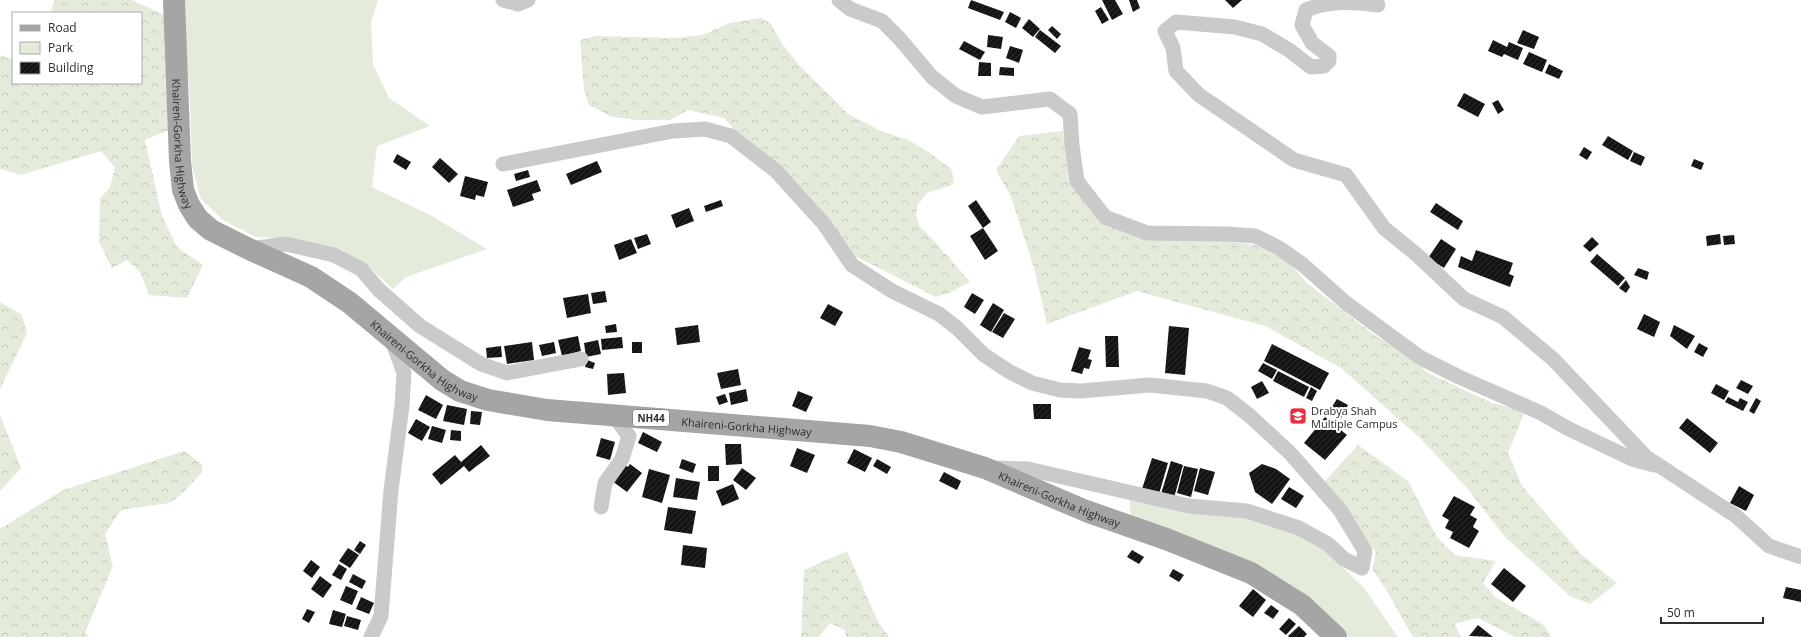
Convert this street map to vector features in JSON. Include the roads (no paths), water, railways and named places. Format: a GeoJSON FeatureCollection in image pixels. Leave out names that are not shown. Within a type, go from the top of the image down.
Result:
{"type":"FeatureCollection","features":[{"type":"Feature","properties":{"kind":"main road","name":"Khaireni-Gorkha Highway"},"geometry":{"type":"LineString","coordinates":[[174,0],[180,161],[183,190],[189,205],[198,219],[211,230],[311,277],[350,303],[442,380],[467,393],[488,400],[546,410],[870,436],[901,442],[985,468],[1086,511],[1166,539],[1251,573],[1302,605],[1336,637]]}},
{"type":"Feature","properties":{"kind":"street"},"geometry":{"type":"LineString","coordinates":[[503,0],[518,4],[528,0]]}},
{"type":"Feature","properties":{"kind":"street"},"geometry":{"type":"LineString","coordinates":[[839,0],[850,10],[882,21],[899,38],[932,77],[956,96],[982,107],[1050,99],[1070,114],[1072,146],[1077,181],[1104,217],[1147,233],[1227,234],[1255,236],[1279,248],[1302,264],[1346,303],[1421,358],[1459,377],[1541,413],[1567,428],[1632,459],[1661,467]]}},
{"type":"Feature","properties":{"kind":"street"},"geometry":{"type":"LineString","coordinates":[[1378,5],[1356,2],[1334,2],[1321,4],[1306,10],[1302,25],[1312,43],[1329,56],[1329,61],[1324,66],[1311,67],[1289,50],[1262,34],[1235,27],[1176,22],[1165,31],[1173,48],[1176,71],[1198,95],[1294,160],[1346,175],[1384,228],[1416,254],[1464,300],[1503,317],[1553,359],[1646,457],[1736,516],[1769,546],[1801,557]]}},
{"type":"Feature","properties":{"kind":"street"},"geometry":{"type":"LineString","coordinates":[[503,164],[673,131],[705,129],[731,136],[776,171],[824,224],[852,265],[892,291],[938,314],[957,328],[984,355],[1010,372],[1032,383],[1060,390],[1081,391],[1150,385],[1207,391],[1227,398],[1250,416],[1290,453],[1340,510],[1365,551],[1362,568],[1344,559],[1328,544],[1299,528],[1247,511],[1189,506],[1028,468],[985,468]]}},
{"type":"Feature","properties":{"kind":"street"},"geometry":{"type":"LineString","coordinates":[[249,249],[286,244],[334,255],[361,269],[379,290],[420,326],[481,364],[507,373],[581,359]]}},
{"type":"Feature","properties":{"kind":"street"},"geometry":{"type":"LineString","coordinates":[[371,637],[381,616],[391,490],[402,406],[404,373],[391,337]]}},
{"type":"Feature","properties":{"kind":"street"},"geometry":{"type":"LineString","coordinates":[[601,507],[605,483],[622,459],[629,436],[614,416]]}},
{"type":"Feature","properties":{"kind":"place","name":"Drabya Shah Multiple Campus"},"geometry":{"type":"Point","coordinates":[1298,416]}}]}
